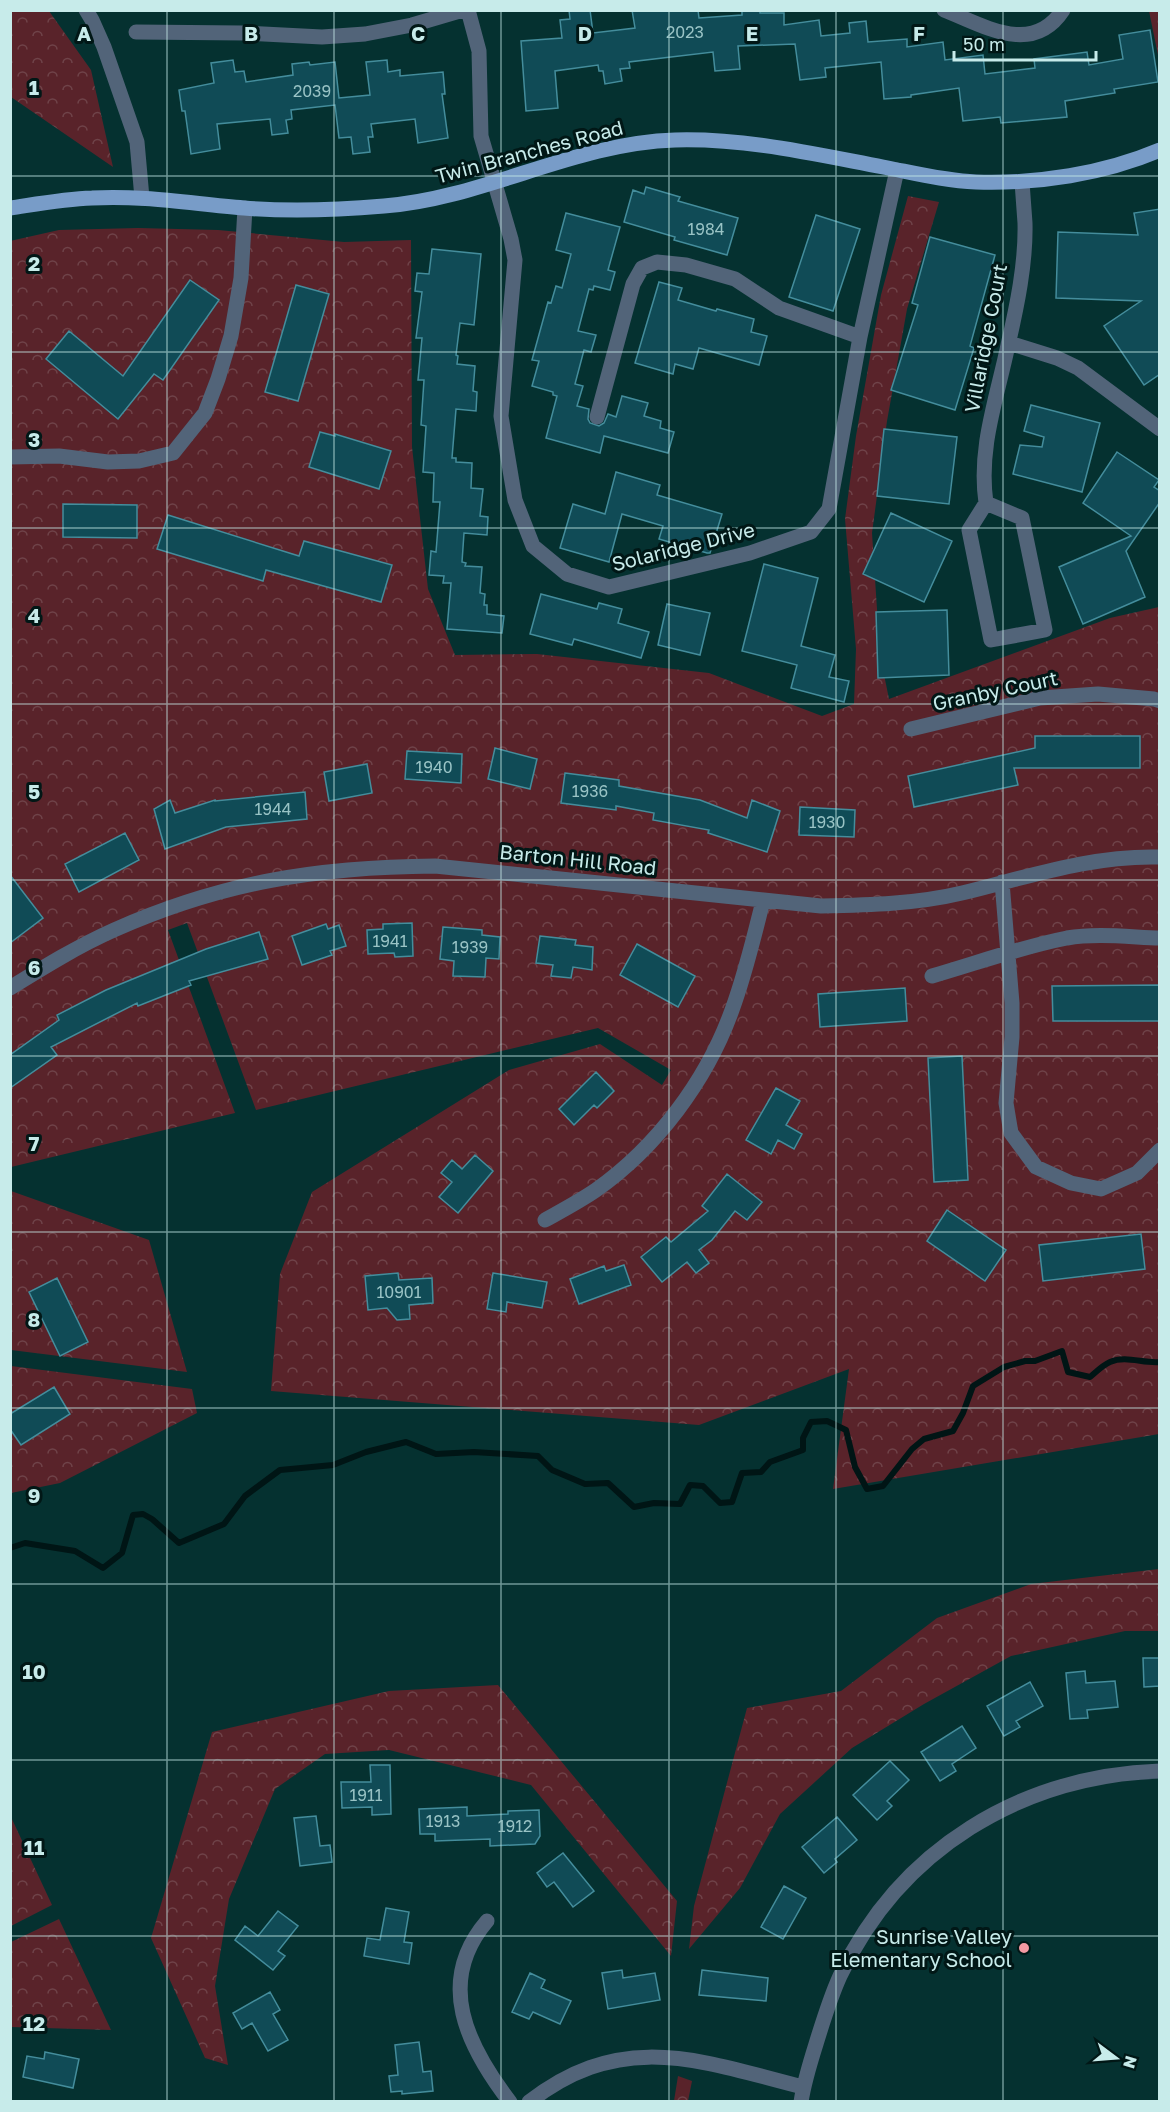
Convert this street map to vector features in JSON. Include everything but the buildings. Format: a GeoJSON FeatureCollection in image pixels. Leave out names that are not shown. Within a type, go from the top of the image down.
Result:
{"type":"FeatureCollection","features":[{"type":"Feature","properties":{"kind":"main road","name":"Twin Branches Road"},"geometry":{"type":"LineString","coordinates":[[10,208],[93,198],[142,198],[245,208],[332,210],[388,206],[443,197],[495,184],[580,155],[626,145],[673,140],[726,140],[768,145],[897,170],[974,182],[1022,182],[1064,176],[1107,167],[1160,150]]}},
{"type":"Feature","properties":{"kind":"street"},"geometry":{"type":"LineString","coordinates":[[86,10],[104,47],[137,142],[142,198]]}},
{"type":"Feature","properties":{"kind":"street"},"geometry":{"type":"LineString","coordinates":[[136,32],[243,33],[321,37],[365,34],[412,25],[463,10]]}},
{"type":"Feature","properties":{"kind":"street","name":"Solaridge Drive"},"geometry":{"type":"LineString","coordinates":[[468,10],[479,51],[481,136],[515,260],[501,416],[515,500],[533,546],[567,574],[609,587],[750,553],[811,532],[829,509],[860,337],[897,170]]}},
{"type":"Feature","properties":{"kind":"street"},"geometry":{"type":"LineString","coordinates":[[944,10],[989,30],[1007,34],[1028,34],[1045,29],[1058,19],[1064,10]]}},
{"type":"Feature","properties":{"kind":"street","name":"Villaridge Court"},"geometry":{"type":"LineString","coordinates":[[986,502],[983,473],[985,445],[1009,343],[1023,257],[1025,224],[1022,182]]}},
{"type":"Feature","properties":{"kind":"street"},"geometry":{"type":"LineString","coordinates":[[10,457],[60,456],[108,462],[139,461],[173,453],[205,413],[231,336],[241,278],[245,208]]}},
{"type":"Feature","properties":{"kind":"street"},"geometry":{"type":"LineString","coordinates":[[597,417],[633,284],[642,268],[657,262],[686,265],[735,279],[779,308],[860,337]]}},
{"type":"Feature","properties":{"kind":"street"},"geometry":{"type":"LineString","coordinates":[[1009,343],[1057,358],[1078,368],[1160,429]]}},
{"type":"Feature","properties":{"kind":"street"},"geometry":{"type":"LineString","coordinates":[[986,502],[1022,518],[1045,630],[991,640],[969,530],[986,502]]}},
{"type":"Feature","properties":{"kind":"street","name":"Granby Court"},"geometry":{"type":"LineString","coordinates":[[911,729],[1040,698],[1098,694],[1160,701]]}},
{"type":"Feature","properties":{"kind":"street","name":"Barton Hill Road"},"geometry":{"type":"LineString","coordinates":[[10,988],[63,956],[113,930],[168,908],[260,881],[317,872],[379,866],[435,866],[821,906],[881,904],[940,897],[1060,867],[1104,859],[1160,857]]}},
{"type":"Feature","properties":{"kind":"street"},"geometry":{"type":"LineString","coordinates":[[1002,882],[1012,1037],[1006,1103],[1011,1133],[1036,1167],[1071,1183],[1101,1189],[1137,1173],[1160,1150]]}},
{"type":"Feature","properties":{"kind":"street"},"geometry":{"type":"LineString","coordinates":[[545,1220],[599,1188],[640,1152],[668,1122],[694,1085],[717,1045],[732,1011],[764,901]]}},
{"type":"Feature","properties":{"kind":"street"},"geometry":{"type":"LineString","coordinates":[[932,976],[1008,953],[1069,938],[1109,936],[1160,938]]}},
{"type":"Feature","properties":{"kind":"street"},"geometry":{"type":"LineString","coordinates":[[529,2102],[542,2091],[590,2067],[620,2059],[648,2056],[700,2061],[802,2094],[823,2019],[840,1977],[859,1941],[878,1913],[909,1877],[942,1847],[975,1824],[1007,1806],[1044,1791],[1085,1779],[1127,1772],[1160,1771]]}},
{"type":"Feature","properties":{"kind":"street"},"geometry":{"type":"LineString","coordinates":[[487,1921],[475,1935],[466,1953],[459,1988],[469,2034],[492,2078],[510,2102]]}},
{"type":"Feature","properties":{"kind":"green space"},"geometry":{"type":"Polygon","coordinates":[[[10,11],[49,11],[91,70],[113,167],[11,97],[10,11]]]}},
{"type":"Feature","properties":{"kind":"green space"},"geometry":{"type":"Polygon","coordinates":[[[1149,11],[1159,11],[1159,60],[1149,11]]]}},
{"type":"Feature","properties":{"kind":"green space"},"geometry":{"type":"Polygon","coordinates":[[[908,196],[939,202],[907,309],[887,421],[872,533],[880,655],[889,699],[1110,618],[1159,607],[1159,1434],[833,1489],[849,1369],[699,1425],[271,1391],[280,1274],[312,1192],[509,1070],[600,1044],[662,1085],[671,1070],[598,1028],[256,1110],[187,923],[168,930],[235,1113],[11,1167],[10,241],[59,230],[138,228],[218,230],[344,242],[411,240],[412,447],[428,589],[455,655],[537,654],[709,673],[822,716],[854,704],[856,649],[845,519],[856,436],[881,295],[908,196]]]}},
{"type":"Feature","properties":{"kind":"green space"},"geometry":{"type":"Polygon","coordinates":[[[11,1191],[149,1240],[187,1372],[11,1350],[11,1191]]]}},
{"type":"Feature","properties":{"kind":"green space"},"geometry":{"type":"Polygon","coordinates":[[[11,1366],[192,1389],[197,1413],[60,1483],[11,1493],[11,1366]]]}},
{"type":"Feature","properties":{"kind":"green space"},"geometry":{"type":"Polygon","coordinates":[[[1159,1569],[1159,1631],[1125,1631],[1011,1656],[924,1704],[852,1748],[780,1814],[740,1888],[689,1949],[694,1906],[747,1708],[841,1691],[937,1618],[1031,1584],[1159,1569]]]}},
{"type":"Feature","properties":{"kind":"green space"},"geometry":{"type":"Polygon","coordinates":[[[498,1685],[677,1901],[671,1956],[531,1785],[389,1750],[325,1754],[275,1789],[229,1899],[215,1986],[228,2065],[205,2058],[151,1938],[212,1732],[389,1691],[498,1685]]]}},
{"type":"Feature","properties":{"kind":"green space"},"geometry":{"type":"Polygon","coordinates":[[[11,1817],[52,1905],[10,1926],[11,1817]]]}},
{"type":"Feature","properties":{"kind":"green space"},"geometry":{"type":"Polygon","coordinates":[[[59,1919],[111,2030],[11,2027],[11,1942],[59,1919]]]}},
{"type":"Feature","properties":{"kind":"green space"},"geometry":{"type":"Polygon","coordinates":[[[678,2076],[692,2081],[688,2101],[674,2101],[678,2076]]]}},
{"type":"Feature","properties":{"kind":"waterway"},"geometry":{"type":"LineString","coordinates":[[10,1548],[25,1543],[75,1551],[103,1568],[122,1553],[133,1515],[143,1514],[152,1519],[179,1543],[224,1524],[245,1496],[280,1470],[333,1465],[366,1452],[406,1442],[436,1454],[474,1452],[538,1456],[552,1470],[585,1484],[608,1483],[634,1507],[654,1503],[680,1504],[690,1485],[703,1486],[720,1503],[732,1502],[742,1473],[761,1472],[770,1462],[803,1450],[803,1438],[811,1422],[827,1421],[846,1430],[855,1467],[867,1489],[883,1486],[912,1449],[924,1439],[953,1431],[963,1413],[973,1386],[1004,1367],[1025,1361],[1035,1361],[1062,1351],[1068,1372],[1090,1377],[1105,1365],[1116,1360],[1160,1362]]}},
{"type":"Feature","properties":{"kind":"place","name":"Sunrise Valley Elementary School"},"geometry":{"type":"Point","coordinates":[1024,1948]}}]}
